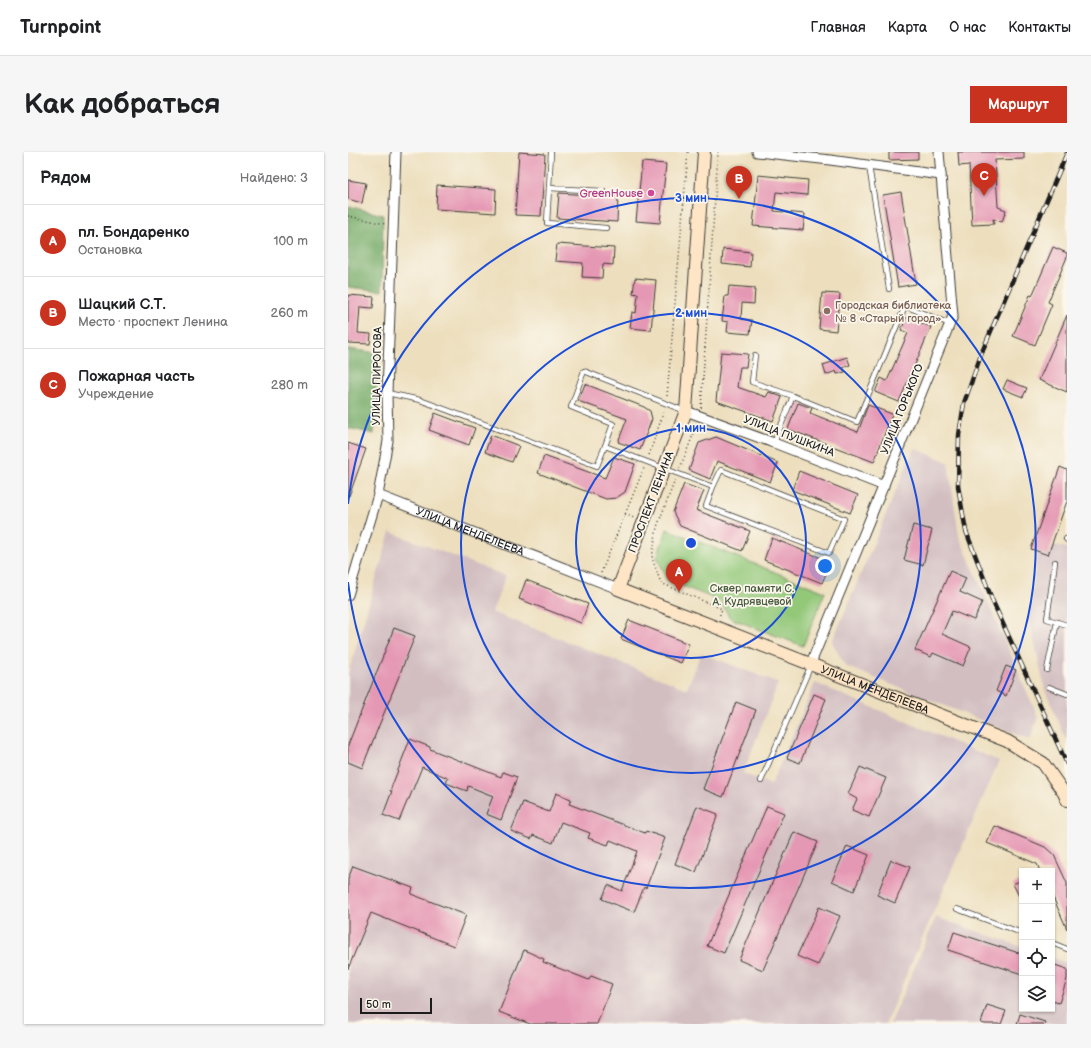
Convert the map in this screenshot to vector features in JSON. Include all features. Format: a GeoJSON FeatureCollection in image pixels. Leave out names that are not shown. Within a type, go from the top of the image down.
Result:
{"type":"FeatureCollection","features":[{"type":"Feature","properties":{"kind":"main road","name":"ПРОСПЕКТ ЛЕНИНА"},"geometry":{"type":"LineString","coordinates":[[618,589],[686,411],[704,152]]}},
{"type":"Feature","properties":{"kind":"main road","name":"УЛИЦА МЕНДЕЛЕЕВА"},"geometry":{"type":"LineString","coordinates":[[618,589],[811,663],[1006,741],[1042,763],[1064,793],[1067,800]]}},
{"type":"Feature","properties":{"kind":"street","name":"УЛИЦА ПИРОГОВА"},"geometry":{"type":"LineString","coordinates":[[348,595],[378,495],[388,441],[387,393],[396,152]]}},
{"type":"Feature","properties":{"kind":"street"},"geometry":{"type":"LineString","coordinates":[[757,152],[830,156],[869,166],[941,175]]}},
{"type":"Feature","properties":{"kind":"street","name":"УЛИЦА ГОРЬКОГО"},"geometry":{"type":"LineString","coordinates":[[811,663],[953,316],[939,152]]}},
{"type":"Feature","properties":{"kind":"street","name":"УЛИЦА ПУШКИНА"},"geometry":{"type":"LineString","coordinates":[[686,411],[774,442],[884,486]]}},
{"type":"Feature","properties":{"kind":"street","name":"УЛИЦА МЕНДЕЛЕЕВА"},"geometry":{"type":"LineString","coordinates":[[378,495],[618,589]]}},
{"type":"Feature","properties":{"kind":"lane"},"geometry":{"type":"LineString","coordinates":[[551,152],[547,223],[606,228]]}},
{"type":"Feature","properties":{"kind":"lane"},"geometry":{"type":"LineString","coordinates":[[869,166],[889,290]]}},
{"type":"Feature","properties":{"kind":"lane"},"geometry":{"type":"LineString","coordinates":[[549,188],[603,191]]}},
{"type":"Feature","properties":{"kind":"lane"},"geometry":{"type":"LineString","coordinates":[[755,355],[752,382],[793,396],[857,422],[905,306],[950,324]]}},
{"type":"Feature","properties":{"kind":"lane"},"geometry":{"type":"LineString","coordinates":[[387,393],[420,400],[598,466],[613,424],[571,407],[584,371],[686,411]]}},
{"type":"Feature","properties":{"kind":"lane"},"geometry":{"type":"LineString","coordinates":[[774,442],[793,396]]}},
{"type":"Feature","properties":{"kind":"lane"},"geometry":{"type":"LineString","coordinates":[[605,446],[713,487]]}},
{"type":"Feature","properties":{"kind":"lane"},"geometry":{"type":"LineString","coordinates":[[721,470],[844,519],[829,553],[706,506],[713,487],[721,470]]}},
{"type":"Feature","properties":{"kind":"lane"},"geometry":{"type":"LineString","coordinates":[[1055,562],[1046,619],[1067,625]]}},
{"type":"Feature","properties":{"kind":"lane"},"geometry":{"type":"LineString","coordinates":[[1047,670],[1057,622]]}},
{"type":"Feature","properties":{"kind":"lane"},"geometry":{"type":"LineString","coordinates":[[761,781],[811,663]]}},
{"type":"Feature","properties":{"kind":"lane"},"geometry":{"type":"LineString","coordinates":[[1049,687],[1067,694]]}},
{"type":"Feature","properties":{"kind":"lane"},"geometry":{"type":"LineString","coordinates":[[956,910],[1019,932]]}},
{"type":"Feature","properties":{"kind":"lane"},"geometry":{"type":"LineString","coordinates":[[1055,945],[1067,949]]}},
{"type":"Feature","properties":{"kind":"path"},"geometry":{"type":"LineString","coordinates":[[598,581],[664,413],[688,152]]}},
{"type":"Feature","properties":{"kind":"path"},"geometry":{"type":"LineString","coordinates":[[348,216],[393,226]]}},
{"type":"Feature","properties":{"kind":"shaded area"},"geometry":{"type":"Polygon","coordinates":[[[914,448],[948,462],[959,536],[1038,717],[1030,740],[845,666],[832,642],[914,448]]]}},
{"type":"Feature","properties":{"kind":"shaded area"},"geometry":{"type":"Polygon","coordinates":[[[390,532],[506,576],[492,612],[687,689],[701,653],[778,683],[743,773],[771,785],[815,683],[999,761],[885,1024],[348,1024],[348,674],[390,532]]]}},
{"type":"Feature","properties":{"kind":"shaded area"},"geometry":{"type":"Polygon","coordinates":[[[1054,545],[1067,548],[1067,741],[1045,690],[1029,618],[1037,551],[1049,554],[1054,545]]]}},
{"type":"Feature","properties":{"kind":"shaded area"},"geometry":{"type":"Polygon","coordinates":[[[936,917],[1019,946],[1019,1012],[1055,1012],[1055,959],[1067,963],[1067,1024],[890,1024],[936,917]]]}},
{"type":"Feature","properties":{"kind":"green space"},"geometry":{"type":"Polygon","coordinates":[[[348,206],[383,215],[382,291],[348,287],[348,206]]]}},
{"type":"Feature","properties":{"kind":"green space"},"geometry":{"type":"Polygon","coordinates":[[[348,349],[378,353],[374,434],[348,428],[348,349]]]}},
{"type":"Feature","properties":{"kind":"green space","name":"Сквер памяти С. А. Кудрявцевой"},"geometry":{"type":"Polygon","coordinates":[[[667,529],[825,592],[803,646],[730,618],[720,601],[667,580],[657,557],[667,529]]]}},
{"type":"Feature","properties":{"kind":"building"},"geometry":{"type":"Polygon","coordinates":[[[519,152],[545,154],[541,216],[515,215],[519,152]]]}},
{"type":"Feature","properties":{"kind":"building"},"geometry":{"type":"Polygon","coordinates":[[[889,152],[918,152],[918,159],[889,160],[889,152]]]}},
{"type":"Feature","properties":{"kind":"building"},"geometry":{"type":"Polygon","coordinates":[[[958,152],[1024,152],[1024,159],[995,160],[998,207],[1006,210],[1002,222],[993,219],[994,224],[972,225],[969,165],[959,166],[958,152]]]}},
{"type":"Feature","properties":{"kind":"building","name":"GreenHouse"},"geometry":{"type":"Polygon","coordinates":[[[642,162],[666,164],[660,223],[636,221],[642,162]]]}},
{"type":"Feature","properties":{"kind":"building"},"geometry":{"type":"Polygon","coordinates":[[[758,175],[808,180],[807,195],[776,192],[774,211],[805,214],[803,230],[753,226],[758,175]]]}},
{"type":"Feature","properties":{"kind":"building"},"geometry":{"type":"Polygon","coordinates":[[[348,180],[366,183],[362,203],[348,199],[348,180]]]}},
{"type":"Feature","properties":{"kind":"building"},"geometry":{"type":"Polygon","coordinates":[[[437,185],[496,189],[495,213],[436,209],[437,185]]]}},
{"type":"Feature","properties":{"kind":"building"},"geometry":{"type":"Polygon","coordinates":[[[901,192],[916,284],[898,287],[883,195],[901,192]]]}},
{"type":"Feature","properties":{"kind":"building"},"geometry":{"type":"Polygon","coordinates":[[[559,193],[618,197],[617,222],[557,218],[559,193]]]}},
{"type":"Feature","properties":{"kind":"building"},"geometry":{"type":"Polygon","coordinates":[[[557,244],[614,248],[613,265],[603,264],[602,278],[582,277],[583,263],[555,261],[557,244]]]}},
{"type":"Feature","properties":{"kind":"building"},"geometry":{"type":"Polygon","coordinates":[[[1053,247],[1067,253],[1067,257],[1048,302],[1052,304],[1035,345],[1013,336],[1030,295],[1032,296],[1053,247]]]}},
{"type":"Feature","properties":{"kind":"building"},"geometry":{"type":"Polygon","coordinates":[[[723,249],[751,252],[750,267],[722,264],[723,249]]]}},
{"type":"Feature","properties":{"kind":"building"},"geometry":{"type":"Polygon","coordinates":[[[635,278],[656,280],[651,330],[630,328],[632,312],[636,313],[638,294],[633,293],[635,278]]]}},
{"type":"Feature","properties":{"kind":"building"},"geometry":{"type":"Polygon","coordinates":[[[729,286],[755,288],[754,304],[742,303],[741,319],[752,320],[750,334],[727,332],[728,322],[722,321],[725,296],[728,296],[729,286]]]}},
{"type":"Feature","properties":{"kind":"building"},"geometry":{"type":"Polygon","coordinates":[[[822,293],[840,294],[836,331],[819,329],[822,293]]]}},
{"type":"Feature","properties":{"kind":"building"},"geometry":{"type":"Polygon","coordinates":[[[348,295],[374,297],[373,308],[360,307],[358,333],[371,334],[370,344],[348,343],[348,295]]]}},
{"type":"Feature","properties":{"kind":"building"},"geometry":{"type":"Polygon","coordinates":[[[1067,315],[1067,392],[1039,380],[1067,315]]]}},
{"type":"Feature","properties":{"kind":"building"},"geometry":{"type":"Polygon","coordinates":[[[907,317],[931,327],[899,402],[875,392],[881,378],[887,381],[908,333],[901,330],[907,317]]]}},
{"type":"Feature","properties":{"kind":"building"},"geometry":{"type":"Polygon","coordinates":[[[721,352],[748,354],[746,367],[740,367],[737,387],[766,397],[769,392],[782,397],[773,421],[716,401],[721,352]]]}},
{"type":"Feature","properties":{"kind":"building"},"geometry":{"type":"Polygon","coordinates":[[[847,357],[850,365],[843,368],[845,372],[837,374],[836,371],[826,375],[823,365],[847,357]]]}},
{"type":"Feature","properties":{"kind":"building"},"geometry":{"type":"Polygon","coordinates":[[[1007,380],[1027,388],[1023,397],[1003,389],[1007,380]]]}},
{"type":"Feature","properties":{"kind":"building"},"geometry":{"type":"Polygon","coordinates":[[[585,384],[644,407],[650,411],[652,419],[640,450],[618,442],[627,419],[578,401],[585,384]]]}},
{"type":"Feature","properties":{"kind":"building"},"geometry":{"type":"Polygon","coordinates":[[[798,403],[812,408],[810,413],[858,432],[868,405],[892,414],[874,462],[788,429],[798,403]]]}},
{"type":"Feature","properties":{"kind":"building"},"geometry":{"type":"Polygon","coordinates":[[[435,413],[475,428],[469,445],[429,430],[435,413]]]}},
{"type":"Feature","properties":{"kind":"building"},"geometry":{"type":"Polygon","coordinates":[[[491,435],[519,446],[512,462],[485,452],[491,435]]]}},
{"type":"Feature","properties":{"kind":"building"},"geometry":{"type":"Polygon","coordinates":[[[716,437],[778,463],[770,482],[717,461],[710,479],[689,470],[699,443],[716,437]]]}},
{"type":"Feature","properties":{"kind":"building"},"geometry":{"type":"Polygon","coordinates":[[[348,443],[366,449],[349,496],[348,496],[348,443]]]}},
{"type":"Feature","properties":{"kind":"building"},"geometry":{"type":"Polygon","coordinates":[[[544,456],[605,478],[614,457],[635,464],[625,492],[616,498],[606,499],[538,473],[544,456]]]}},
{"type":"Feature","properties":{"kind":"building"},"geometry":{"type":"Polygon","coordinates":[[[1060,467],[1067,470],[1067,501],[1048,555],[1031,549],[1060,467]]]}},
{"type":"Feature","properties":{"kind":"building"},"geometry":{"type":"Polygon","coordinates":[[[799,471],[858,495],[850,513],[792,490],[799,471]]]}},
{"type":"Feature","properties":{"kind":"building"},"geometry":{"type":"Polygon","coordinates":[[[684,484],[704,491],[696,510],[750,531],[742,551],[680,526],[673,512],[684,484]]]}},
{"type":"Feature","properties":{"kind":"building"},"geometry":{"type":"Polygon","coordinates":[[[913,525],[932,530],[923,565],[904,560],[913,525]]]}},
{"type":"Feature","properties":{"kind":"building"},"geometry":{"type":"Polygon","coordinates":[[[772,538],[831,562],[822,583],[764,560],[772,538]]]}},
{"type":"Feature","properties":{"kind":"building"},"geometry":{"type":"Polygon","coordinates":[[[950,571],[966,578],[960,592],[982,602],[974,620],[952,611],[942,634],[971,647],[963,666],[933,653],[931,657],[915,650],[950,571]]]}},
{"type":"Feature","properties":{"kind":"building"},"geometry":{"type":"Polygon","coordinates":[[[526,580],[588,604],[581,623],[519,599],[526,580]]]}},
{"type":"Feature","properties":{"kind":"building"},"geometry":{"type":"Polygon","coordinates":[[[629,620],[689,644],[681,663],[621,639],[629,620]]]}},
{"type":"Feature","properties":{"kind":"building"},"geometry":{"type":"Polygon","coordinates":[[[394,628],[415,636],[362,768],[348,762],[348,745],[394,628]]]}},
{"type":"Feature","properties":{"kind":"building"},"geometry":{"type":"Polygon","coordinates":[[[1006,666],[1016,670],[1006,696],[996,691],[1006,666]]]}},
{"type":"Feature","properties":{"kind":"building"},"geometry":{"type":"Polygon","coordinates":[[[814,694],[826,699],[800,763],[787,758],[814,694]]]}},
{"type":"Feature","properties":{"kind":"building"},"geometry":{"type":"Polygon","coordinates":[[[736,702],[756,710],[723,797],[703,789],[736,702]]]}},
{"type":"Feature","properties":{"kind":"building"},"geometry":{"type":"Polygon","coordinates":[[[410,739],[430,747],[430,749],[501,777],[503,772],[517,777],[501,820],[486,814],[493,796],[468,786],[467,791],[446,783],[448,778],[422,767],[399,821],[383,815],[392,791],[390,791],[410,739]]]}},
{"type":"Feature","properties":{"kind":"building"},"geometry":{"type":"Polygon","coordinates":[[[860,767],[886,778],[869,817],[852,810],[857,799],[848,794],[860,767]]]}},
{"type":"Feature","properties":{"kind":"building"},"geometry":{"type":"Polygon","coordinates":[[[556,793],[571,799],[569,804],[645,833],[646,831],[665,838],[646,888],[644,887],[634,912],[602,899],[608,885],[622,891],[637,851],[610,840],[608,845],[588,838],[590,833],[561,822],[553,843],[533,835],[531,839],[511,831],[523,802],[549,812],[556,793]]]}},
{"type":"Feature","properties":{"kind":"building"},"geometry":{"type":"Polygon","coordinates":[[[697,806],[718,814],[696,872],[675,864],[697,806]]]}},
{"type":"Feature","properties":{"kind":"building"},"geometry":{"type":"Polygon","coordinates":[[[767,806],[784,813],[724,953],[707,946],[767,806]]]}},
{"type":"Feature","properties":{"kind":"building"},"geometry":{"type":"Polygon","coordinates":[[[995,826],[1045,847],[1054,855],[1067,883],[1067,929],[1055,902],[1055,868],[1039,868],[1037,864],[987,843],[995,826]]]}},
{"type":"Feature","properties":{"kind":"building"},"geometry":{"type":"Polygon","coordinates":[[[794,832],[818,842],[763,970],[739,960],[794,832]]]}},
{"type":"Feature","properties":{"kind":"building"},"geometry":{"type":"Polygon","coordinates":[[[847,846],[869,855],[854,891],[832,881],[847,846]]]}},
{"type":"Feature","properties":{"kind":"building"},"geometry":{"type":"Polygon","coordinates":[[[891,860],[910,867],[895,903],[877,895],[891,860]]]}},
{"type":"Feature","properties":{"kind":"building"},"geometry":{"type":"Polygon","coordinates":[[[353,866],[413,888],[411,894],[466,915],[454,946],[371,913],[348,969],[348,879],[353,866]]]}},
{"type":"Feature","properties":{"kind":"building"},"geometry":{"type":"Polygon","coordinates":[[[1019,881],[1019,896],[1013,884],[1019,881]]]}},
{"type":"Feature","properties":{"kind":"building"},"geometry":{"type":"Polygon","coordinates":[[[819,907],[840,916],[818,965],[797,956],[819,907]]]}},
{"type":"Feature","properties":{"kind":"building"},"geometry":{"type":"Polygon","coordinates":[[[954,932],[1019,953],[1019,973],[948,950],[954,932]]]}},
{"type":"Feature","properties":{"kind":"building"},"geometry":{"type":"Polygon","coordinates":[[[524,950],[544,959],[543,962],[589,980],[591,976],[612,984],[597,1024],[530,1024],[499,1012],[524,950]]]}},
{"type":"Feature","properties":{"kind":"building"},"geometry":{"type":"Polygon","coordinates":[[[1055,965],[1067,969],[1067,979],[1059,1003],[1055,1002],[1055,965]]]}},
{"type":"Feature","properties":{"kind":"building"},"geometry":{"type":"Polygon","coordinates":[[[987,1005],[1006,1011],[1001,1024],[981,1023],[987,1005]]]}},
{"type":"Feature","properties":{"kind":"building"},"geometry":{"type":"Polygon","coordinates":[[[1020,1014],[1045,1022],[1044,1024],[1017,1024],[1020,1014]]]}},
{"type":"Feature","properties":{"kind":"railway"},"geometry":{"type":"LineString","coordinates":[[1067,153],[982,352],[964,403],[959,435],[958,486],[966,531],[993,602],[1067,764]]}},
{"type":"Feature","properties":{"kind":"place","name":"GreenHouse"},"geometry":{"type":"Point","coordinates":[651,193]}},
{"type":"Feature","properties":{"kind":"place","name":"Пожарная часть"},"geometry":{"type":"Point","coordinates":[984,196]}},
{"type":"Feature","properties":{"kind":"place","name":"Шацкий С.Т."},"geometry":{"type":"Point","coordinates":[739,199]}},
{"type":"Feature","properties":{"kind":"place","name":"Городская библиотека № 8 «Старый город»"},"geometry":{"type":"Point","coordinates":[827,311]}},
{"type":"Feature","properties":{"kind":"place","name":"пл. Бондаренко"},"geometry":{"type":"Point","coordinates":[679,592]}}]}
